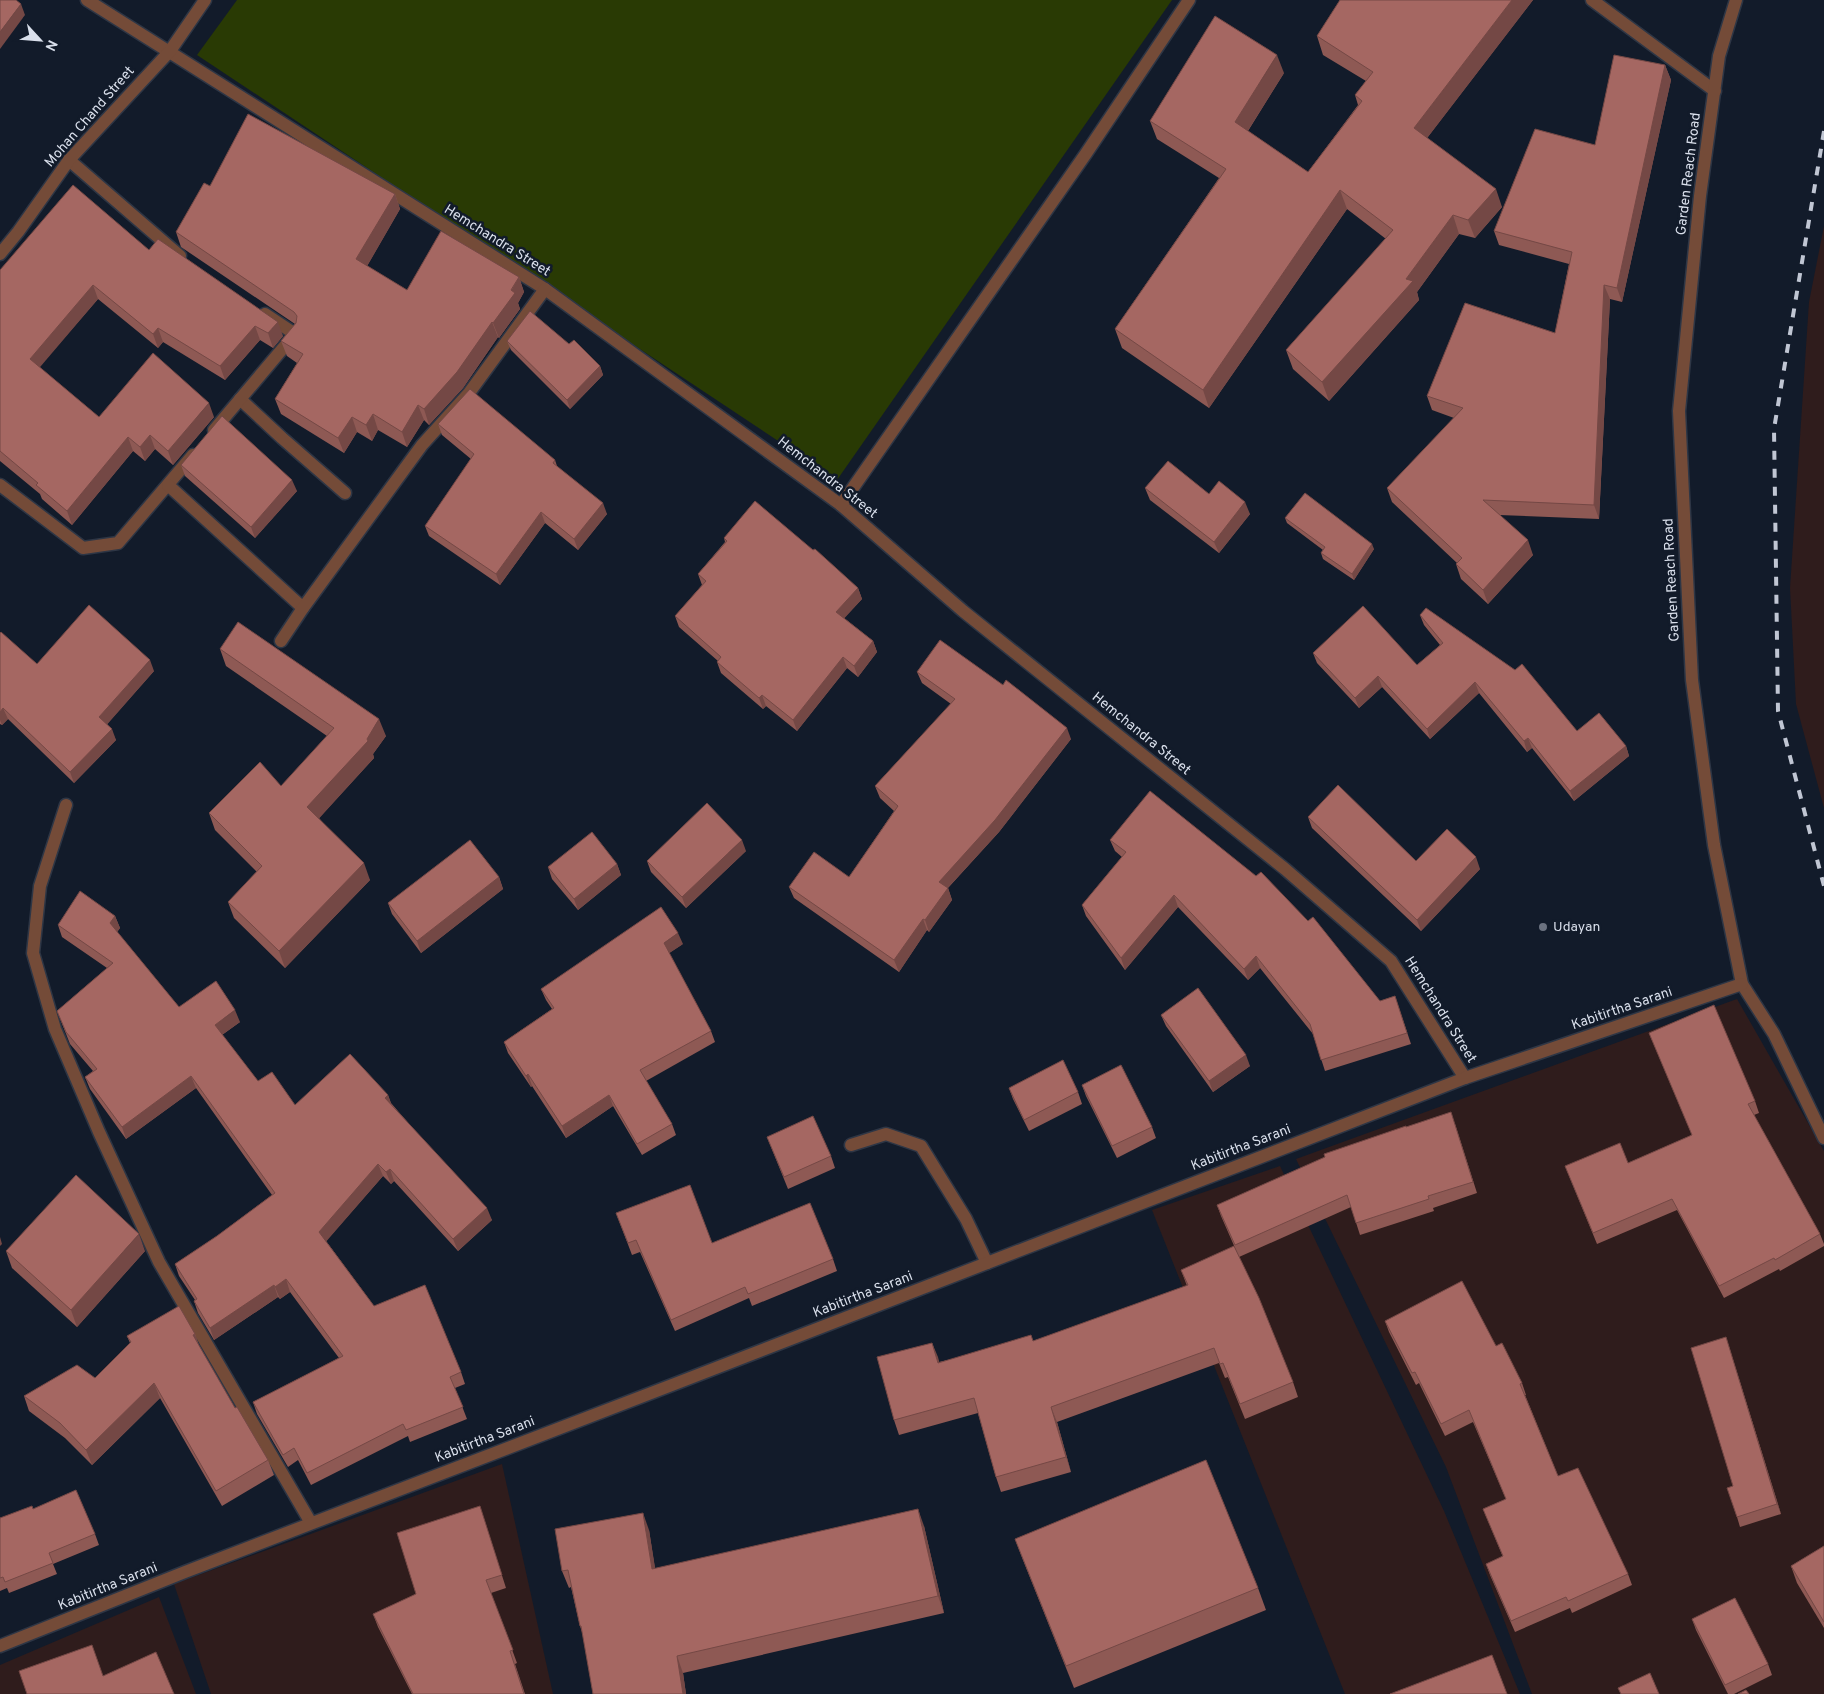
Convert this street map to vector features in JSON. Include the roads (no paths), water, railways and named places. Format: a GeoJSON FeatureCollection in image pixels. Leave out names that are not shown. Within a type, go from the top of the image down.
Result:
{"type":"FeatureCollection","features":[{"type":"Feature","properties":{"kind":"street","name":"Hemchandra Street"},"geometry":{"type":"LineString","coordinates":[[87,0],[170,50],[545,289],[841,505],[963,611],[1285,870],[1391,961],[1464,1078]]}},
{"type":"Feature","properties":{"kind":"street","name":"Mohan Chand Street"},"geometry":{"type":"LineString","coordinates":[[0,254],[69,160],[170,50],[205,0]]}},
{"type":"Feature","properties":{"kind":"street"},"geometry":{"type":"LineString","coordinates":[[841,505],[1085,155],[1189,0]]}},
{"type":"Feature","properties":{"kind":"street"},"geometry":{"type":"LineString","coordinates":[[1592,0],[1715,91]]}},
{"type":"Feature","properties":{"kind":"street","name":"Garden Reach Road"},"geometry":{"type":"LineString","coordinates":[[1736,0],[1719,56],[1700,196],[1679,411],[1692,680],[1714,845],[1742,984],[1774,1034],[1824,1138]]}},
{"type":"Feature","properties":{"kind":"street"},"geometry":{"type":"LineString","coordinates":[[69,160],[177,254],[193,265]]}},
{"type":"Feature","properties":{"kind":"street"},"geometry":{"type":"LineString","coordinates":[[282,641],[303,608],[422,445],[469,393],[545,289]]}},
{"type":"Feature","properties":{"kind":"street"},"geometry":{"type":"LineString","coordinates":[[0,485],[84,548],[118,543],[295,334],[256,308]]}},
{"type":"Feature","properties":{"kind":"street"},"geometry":{"type":"LineString","coordinates":[[240,399],[345,493]]}},
{"type":"Feature","properties":{"kind":"street"},"geometry":{"type":"LineString","coordinates":[[168,485],[303,608]]}},
{"type":"Feature","properties":{"kind":"street"},"geometry":{"type":"LineString","coordinates":[[66,805],[40,886],[32,953],[55,1029],[99,1132],[159,1262],[311,1523]]}},
{"type":"Feature","properties":{"kind":"street","name":"Kabitirtha Sarani"},"geometry":{"type":"LineString","coordinates":[[0,1646],[311,1523],[1464,1078],[1742,984]]}},
{"type":"Feature","properties":{"kind":"street"},"geometry":{"type":"LineString","coordinates":[[851,1145],[886,1134],[921,1146],[966,1219],[987,1263]]}},
{"type":"Feature","properties":{"kind":"railway"},"geometry":{"type":"LineString","coordinates":[[1824,131],[1774,429],[1778,711],[1824,886]]}},
{"type":"Feature","properties":{"kind":"place","name":"Udayan"},"geometry":{"type":"Point","coordinates":[1543,927]}}]}
